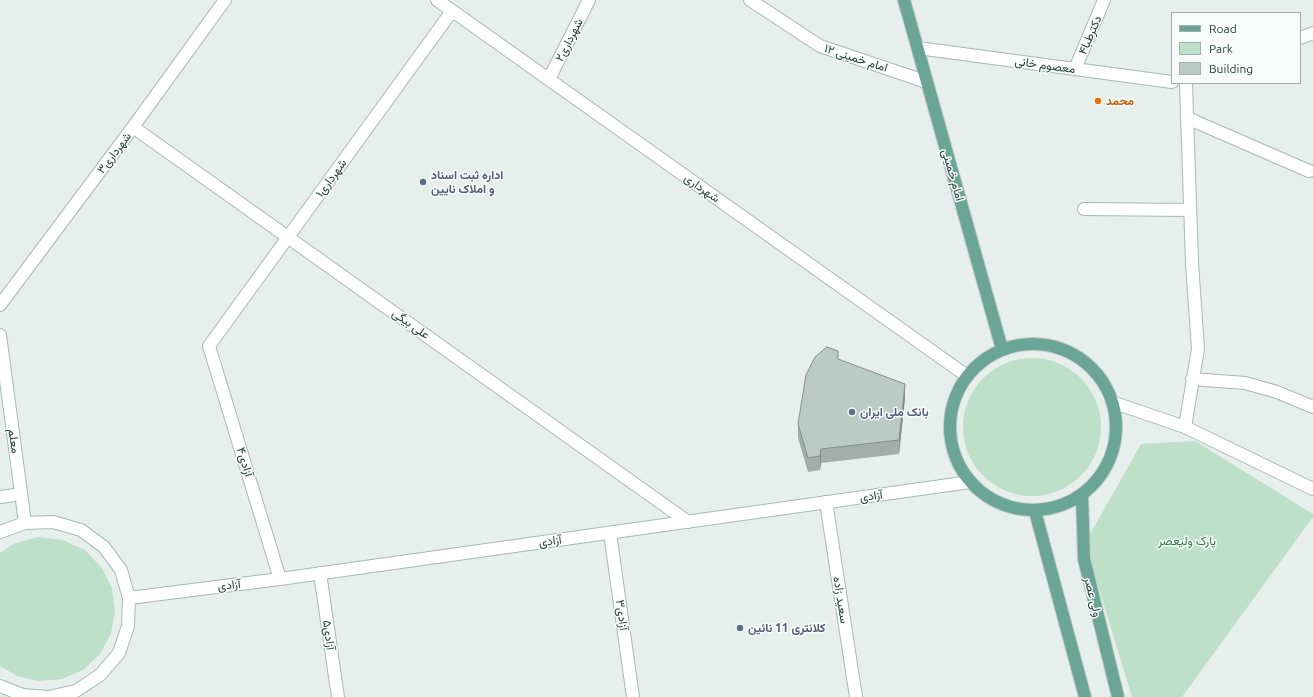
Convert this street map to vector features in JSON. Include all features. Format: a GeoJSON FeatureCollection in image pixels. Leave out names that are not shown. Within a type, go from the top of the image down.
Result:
{"type":"FeatureCollection","features":[{"type":"Feature","properties":{"kind":"main road","name":"امام خمینی"},"geometry":{"type":"LineString","coordinates":[[904,0],[1002,349]]}},
{"type":"Feature","properties":{"kind":"main road"},"geometry":{"type":"LineString","coordinates":[[1029,344],[1058,347],[1083,360],[1101,379],[1112,402],[1116,428],[1112,453],[1100,477],[1082,495],[1059,507],[1035,511],[1010,508],[988,498],[970,482],[955,458],[949,430],[953,401],[967,376],[982,360],[1002,349],[1029,344]]}},
{"type":"Feature","properties":{"kind":"main road","name":"ولی عصر"},"geometry":{"type":"LineString","coordinates":[[1082,495],[1084,558],[1118,697]]}},
{"type":"Feature","properties":{"kind":"main road"},"geometry":{"type":"LineString","coordinates":[[1035,511],[1085,697]]}},
{"type":"Feature","properties":{"kind":"street","name":"شهرداری۳"},"geometry":{"type":"LineString","coordinates":[[0,305],[133,128],[225,0]]}},
{"type":"Feature","properties":{"kind":"street","name":"شهرداری"},"geometry":{"type":"LineString","coordinates":[[437,0],[967,376]]}},
{"type":"Feature","properties":{"kind":"street","name":"شهرداری۲"},"geometry":{"type":"LineString","coordinates":[[549,79],[589,0]]}},
{"type":"Feature","properties":{"kind":"street","name":"امام خمینی ۱۲"},"geometry":{"type":"LineString","coordinates":[[750,0],[820,46],[927,82]]}},
{"type":"Feature","properties":{"kind":"street","name":"دکترطبا۴"},"geometry":{"type":"LineString","coordinates":[[1075,69],[1104,0]]}},
{"type":"Feature","properties":{"kind":"street","name":"شهرداری۱"},"geometry":{"type":"LineString","coordinates":[[209,346],[452,10]]}},
{"type":"Feature","properties":{"kind":"street"},"geometry":{"type":"LineString","coordinates":[[1301,38],[1313,33]]}},
{"type":"Feature","properties":{"kind":"street","name":"معصوم خانی"},"geometry":{"type":"LineString","coordinates":[[918,48],[1171,82]]}},
{"type":"Feature","properties":{"kind":"street"},"geometry":{"type":"LineString","coordinates":[[1185,84],[1192,263],[1198,349],[1185,427]]}},
{"type":"Feature","properties":{"kind":"street"},"geometry":{"type":"LineString","coordinates":[[1187,118],[1309,171]]}},
{"type":"Feature","properties":{"kind":"street","name":"علی بیگی"},"geometry":{"type":"LineString","coordinates":[[133,128],[688,522]]}},
{"type":"Feature","properties":{"kind":"street"},"geometry":{"type":"LineString","coordinates":[[1084,209],[1190,210]]}},
{"type":"Feature","properties":{"kind":"street","name":"معلم"},"geometry":{"type":"LineString","coordinates":[[0,335],[2,362],[25,523]]}},
{"type":"Feature","properties":{"kind":"street","name":"آزادی۴"},"geometry":{"type":"LineString","coordinates":[[209,346],[280,579]]}},
{"type":"Feature","properties":{"kind":"street"},"geometry":{"type":"LineString","coordinates":[[1192,379],[1245,383],[1277,392],[1313,407]]}},
{"type":"Feature","properties":{"kind":"street"},"geometry":{"type":"LineString","coordinates":[[1112,402],[1185,427],[1313,489]]}},
{"type":"Feature","properties":{"kind":"street","name":"آزادی"},"geometry":{"type":"LineString","coordinates":[[129,598],[280,579],[970,482]]}},
{"type":"Feature","properties":{"kind":"street"},"geometry":{"type":"LineString","coordinates":[[0,497],[21,494]]}},
{"type":"Feature","properties":{"kind":"street","name":"سعید زاده"},"geometry":{"type":"LineString","coordinates":[[826,502],[856,697]]}},
{"type":"Feature","properties":{"kind":"street"},"geometry":{"type":"LineString","coordinates":[[0,532],[25,523],[53,522],[81,530],[104,547],[121,570],[129,598],[128,626],[118,653],[100,675],[76,691],[48,697],[23,695],[0,686]]}},
{"type":"Feature","properties":{"kind":"street","name":"آزادی۳"},"geometry":{"type":"LineString","coordinates":[[610,533],[633,697]]}},
{"type":"Feature","properties":{"kind":"street","name":"آزادی۵"},"geometry":{"type":"LineString","coordinates":[[320,573],[338,697]]}},
{"type":"Feature","properties":{"kind":"green space"},"geometry":{"type":"Polygon","coordinates":[[[1032,358],[1052,361],[1070,370],[1081,378],[1089,389],[1098,407],[1101,427],[1098,447],[1089,465],[1081,476],[1070,484],[1052,493],[1032,496],[1012,493],[994,484],[983,476],[975,465],[966,447],[963,427],[966,407],[975,389],[983,378],[994,370],[1012,361],[1032,358]]]}},
{"type":"Feature","properties":{"kind":"green space","name":"پارک ولیعصر"},"geometry":{"type":"Polygon","coordinates":[[[1195,441],[1313,514],[1313,517],[1182,697],[1132,697],[1085,543],[1141,444],[1195,441]]]}},
{"type":"Feature","properties":{"kind":"green space"},"geometry":{"type":"Polygon","coordinates":[[[38,537],[63,540],[85,550],[102,568],[112,588],[115,611],[111,634],[100,654],[83,670],[62,679],[39,681],[17,676],[0,666],[0,553],[15,543],[38,537]]]}},
{"type":"Feature","properties":{"kind":"building","name":"بانک ملی ایران"},"geometry":{"type":"Polygon","coordinates":[[[827,347],[838,351],[838,359],[905,384],[899,440],[821,449],[820,456],[808,458],[798,424],[806,375],[815,357],[827,347]]]}},
{"type":"Feature","properties":{"kind":"place","name":"محمد"},"geometry":{"type":"Point","coordinates":[1098,101]}},
{"type":"Feature","properties":{"kind":"place","name":"اداره ثبت اسناد و املاک نایین"},"geometry":{"type":"Point","coordinates":[423,182]}},
{"type":"Feature","properties":{"kind":"place","name":"بانک ملی ایران"},"geometry":{"type":"Point","coordinates":[852,412]}},
{"type":"Feature","properties":{"kind":"place","name":"کلانتری 11 نائین"},"geometry":{"type":"Point","coordinates":[740,628]}}]}
